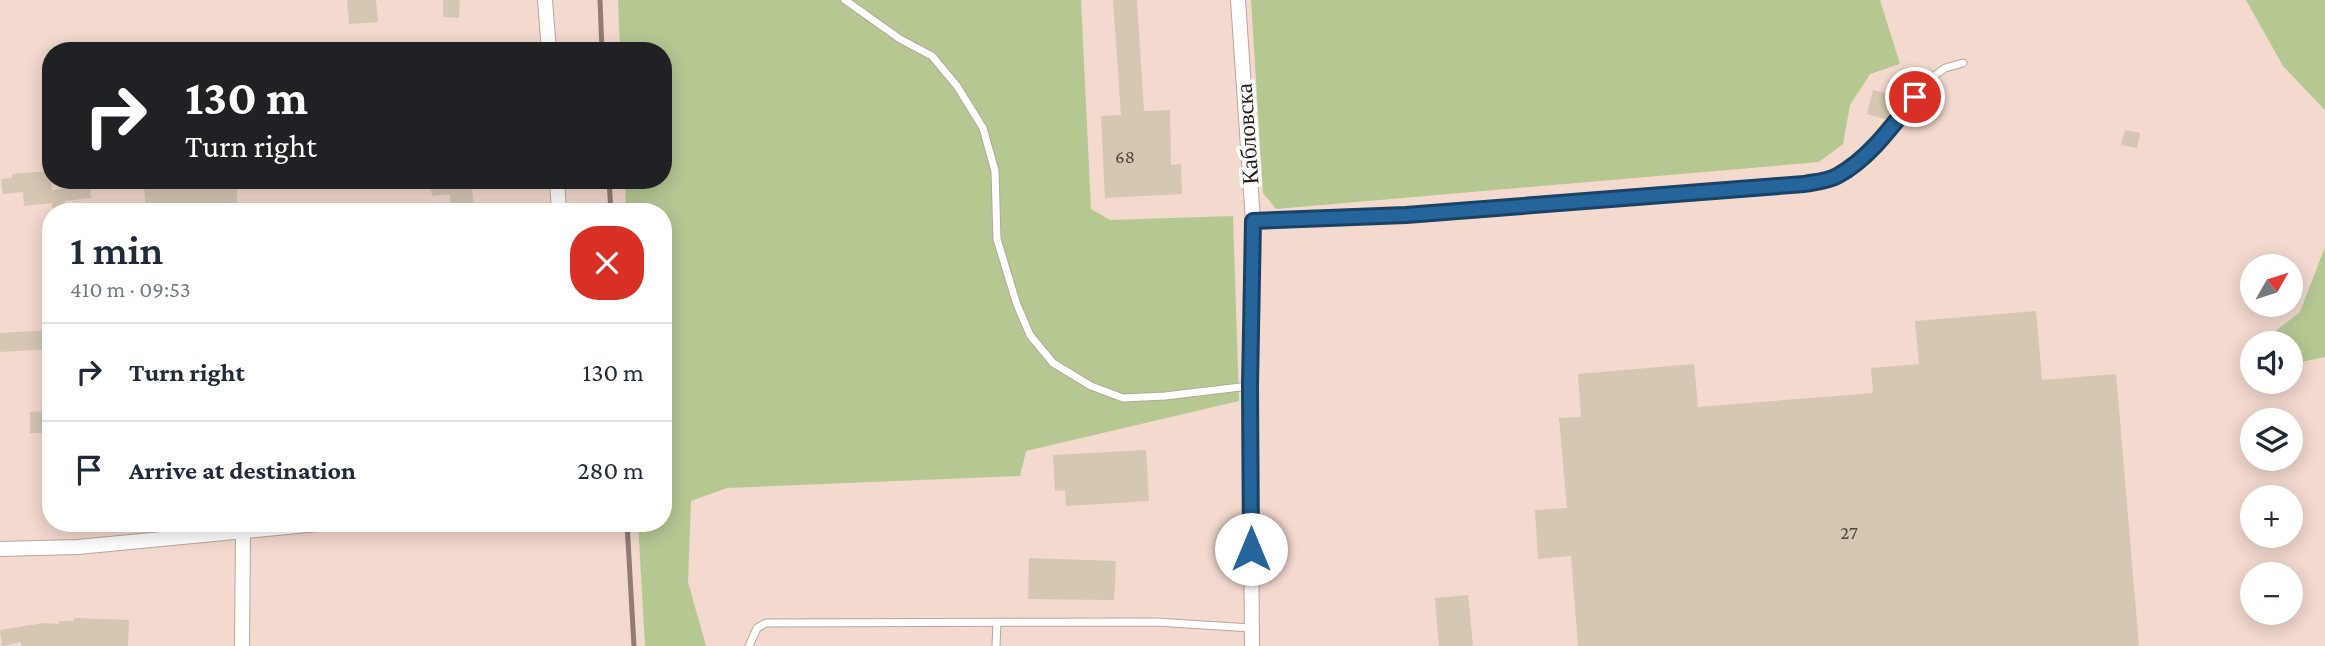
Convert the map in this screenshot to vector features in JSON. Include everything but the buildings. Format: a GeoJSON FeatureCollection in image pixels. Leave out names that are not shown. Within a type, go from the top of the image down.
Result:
{"type":"FeatureCollection","features":[{"type":"Feature","properties":{"kind":"street"},"geometry":{"type":"LineString","coordinates":[[545,0],[548,42]]}},
{"type":"Feature","properties":{"kind":"street","name":"Кабловска"},"geometry":{"type":"LineString","coordinates":[[1238,0],[1253,221],[1250,386],[1252,646]]}},
{"type":"Feature","properties":{"kind":"street"},"geometry":{"type":"LineString","coordinates":[[0,549],[78,547],[243,532],[242,646]]}},
{"type":"Feature","properties":{"kind":"lane"},"geometry":{"type":"LineString","coordinates":[[845,0],[900,39],[932,56],[957,86],[983,128],[995,172],[997,239],[1016,302],[1030,335],[1053,363],[1091,386],[1123,398],[1250,386]]}},
{"type":"Feature","properties":{"kind":"lane"},"geometry":{"type":"LineString","coordinates":[[1253,221],[1406,215],[1804,184],[1835,178],[1892,128],[1926,82],[1945,68],[1963,63]]}},
{"type":"Feature","properties":{"kind":"lane"},"geometry":{"type":"LineString","coordinates":[[749,646],[757,628],[766,622],[1156,622],[1251,628]]}},
{"type":"Feature","properties":{"kind":"lane"},"geometry":{"type":"LineString","coordinates":[[996,646],[997,622]]}},
{"type":"Feature","properties":{"kind":"green space"},"geometry":{"type":"Polygon","coordinates":[[[618,0],[1081,0],[1091,209],[1110,220],[1233,216],[1239,401],[1026,451],[1020,476],[727,488],[691,501],[688,582],[706,646],[645,646],[639,532],[672,532],[672,203],[626,203],[625,189],[672,189],[672,42],[620,42],[618,0]]]}},
{"type":"Feature","properties":{"kind":"green space"},"geometry":{"type":"Polygon","coordinates":[[[1251,0],[1880,0],[1900,64],[1870,74],[1850,105],[1843,144],[1819,162],[1276,209],[1263,193],[1251,0]]]}},
{"type":"Feature","properties":{"kind":"green space"},"geometry":{"type":"Polygon","coordinates":[[[2246,0],[2325,0],[2325,110],[2283,66],[2246,0]]]}},
{"type":"Feature","properties":{"kind":"green space"},"geometry":{"type":"Polygon","coordinates":[[[2325,247],[2325,357],[2303,362],[2303,331],[2275,331],[2293,317],[2303,317],[2303,304],[2325,247]]]}},
{"type":"Feature","properties":{"kind":"railway"},"geometry":{"type":"LineString","coordinates":[[600,0],[602,42]]}},
{"type":"Feature","properties":{"kind":"railway"},"geometry":{"type":"LineString","coordinates":[[610,189],[610,203]]}},
{"type":"Feature","properties":{"kind":"railway"},"geometry":{"type":"LineString","coordinates":[[628,532],[634,646]]}},
{"type":"Feature","properties":{"kind":"route"},"geometry":{"type":"LineString","coordinates":[[1251,549],[1253,221],[1406,215],[1804,184],[1835,178],[1854,164],[1892,128],[1915,97]]}}]}
